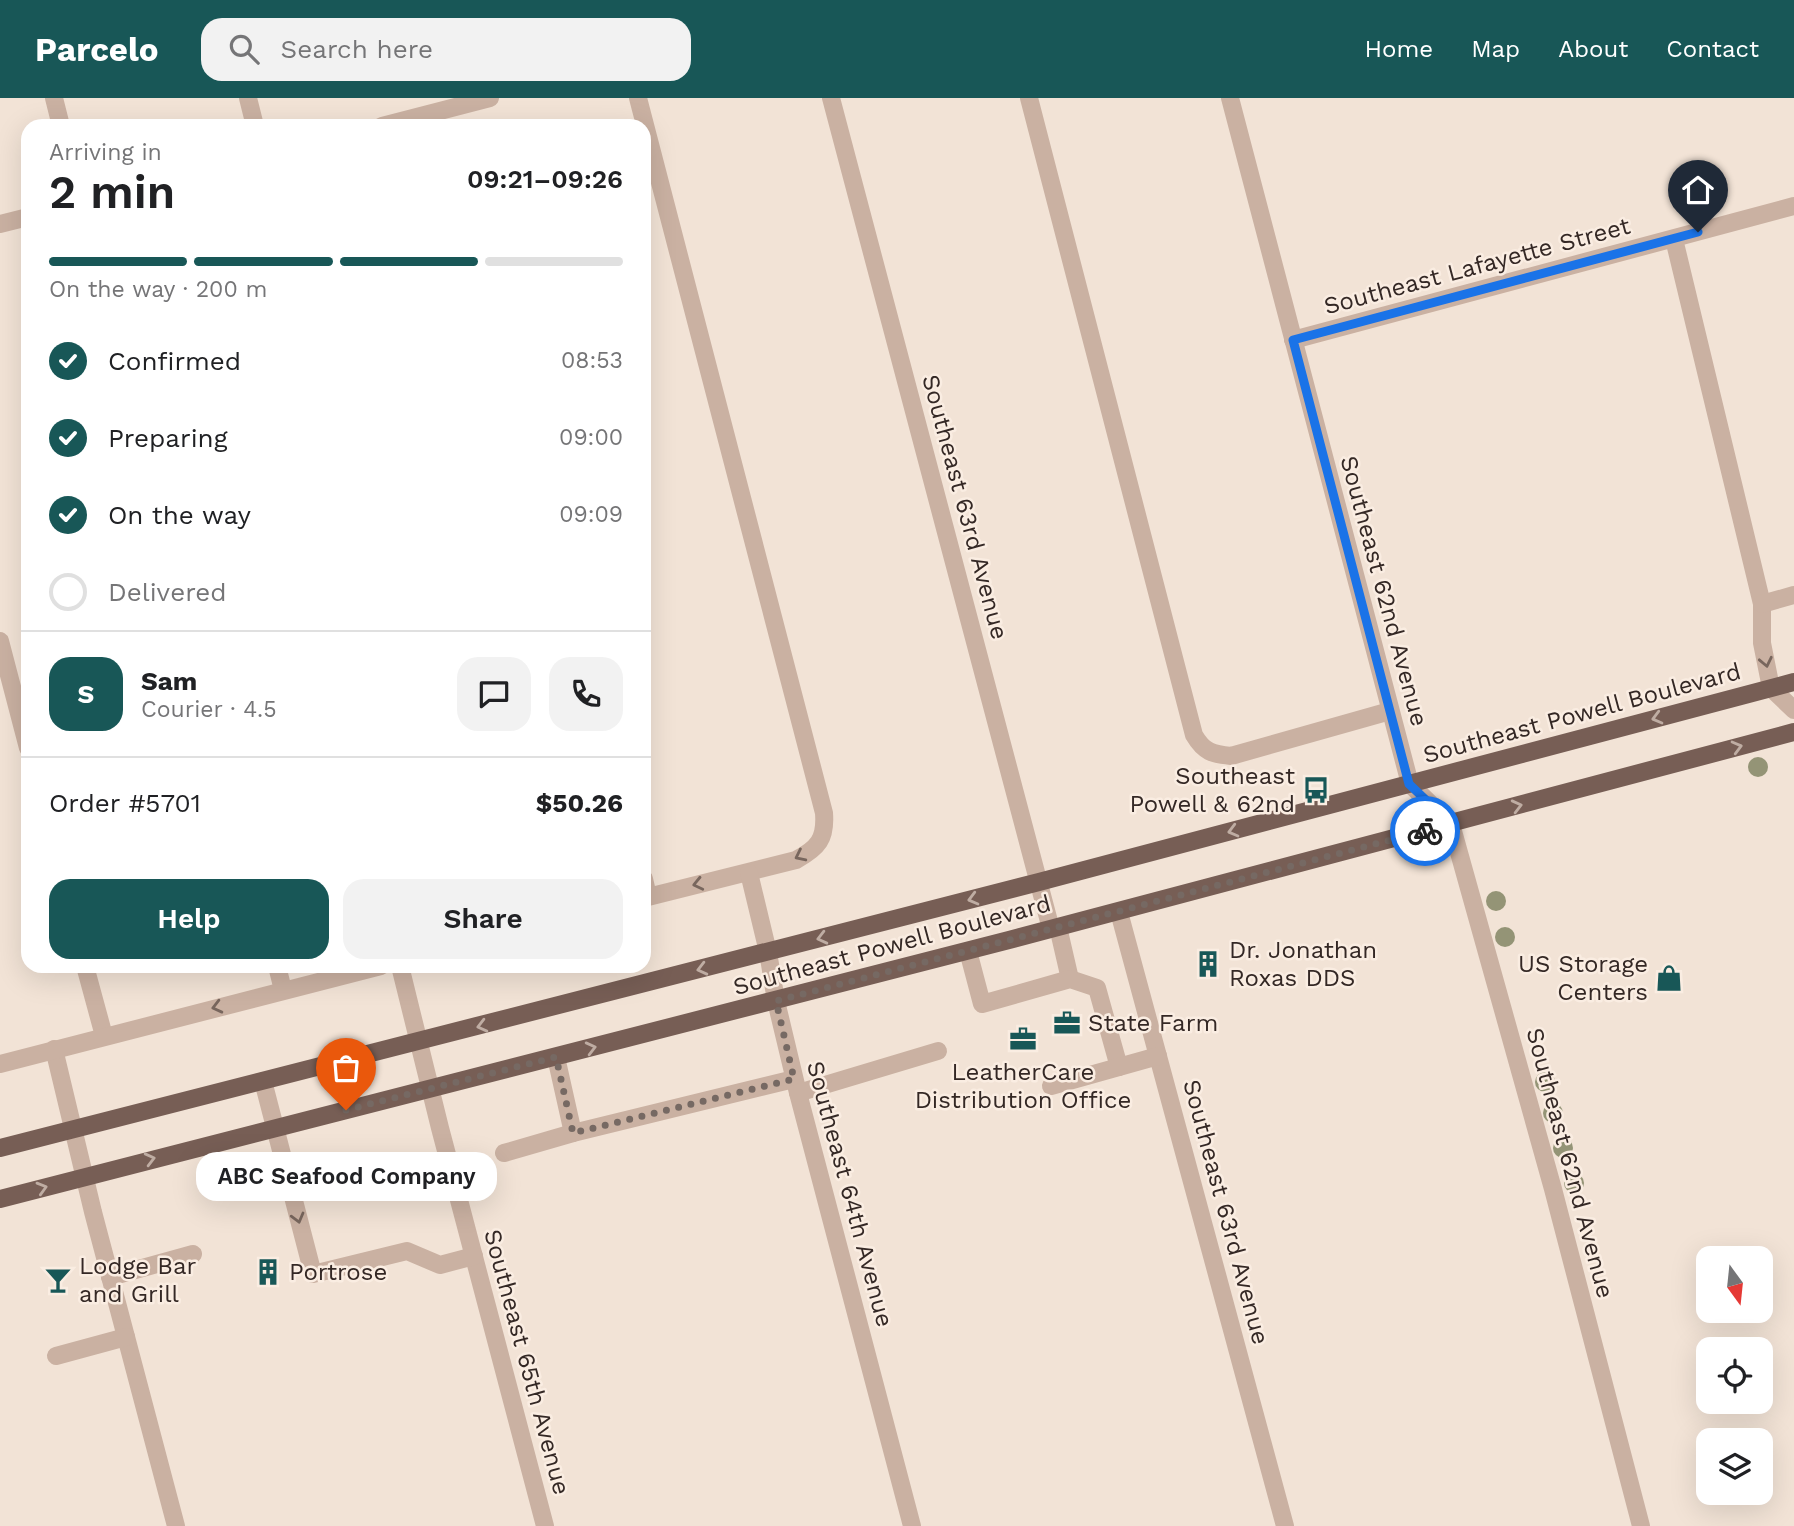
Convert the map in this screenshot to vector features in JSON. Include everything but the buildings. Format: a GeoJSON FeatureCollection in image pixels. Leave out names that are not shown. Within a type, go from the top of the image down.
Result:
{"type":"FeatureCollection","features":[{"type":"Feature","properties":{"kind":"main road","name":"Southeast Powell Boulevard"},"geometry":{"type":"LineString","coordinates":[[0,1148],[1039,882],[1794,682]]}},
{"type":"Feature","properties":{"kind":"main road","name":"Southeast Powell Boulevard"},"geometry":{"type":"LineString","coordinates":[[0,1199],[1119,912],[1794,732]]}},
{"type":"Feature","properties":{"kind":"street"},"geometry":{"type":"LineString","coordinates":[[54,98],[59,119]]}},
{"type":"Feature","properties":{"kind":"street"},"geometry":{"type":"LineString","coordinates":[[248,98],[253,119]]}},
{"type":"Feature","properties":{"kind":"street"},"geometry":{"type":"LineString","coordinates":[[413,119],[490,98]]}},
{"type":"Feature","properties":{"kind":"street"},"geometry":{"type":"LineString","coordinates":[[638,98],[643,119]]}},
{"type":"Feature","properties":{"kind":"street","name":"Southeast 63rd Avenue"},"geometry":{"type":"LineString","coordinates":[[831,98],[1039,882],[1070,979]]}},
{"type":"Feature","properties":{"kind":"street"},"geometry":{"type":"LineString","coordinates":[[1029,98],[1194,734],[1202,748],[1210,754],[1231,756],[1390,711]]}},
{"type":"Feature","properties":{"kind":"street","name":"Southeast 62nd Avenue"},"geometry":{"type":"LineString","coordinates":[[1230,98],[1409,784]]}},
{"type":"Feature","properties":{"kind":"street"},"geometry":{"type":"LineString","coordinates":[[651,148],[824,813],[825,829],[820,841],[810,852],[796,860],[749,873],[651,890]]}},
{"type":"Feature","properties":{"kind":"street","name":"Southeast Lafayette Street"},"geometry":{"type":"LineString","coordinates":[[1293,340],[1794,206]]}},
{"type":"Feature","properties":{"kind":"street"},"geometry":{"type":"LineString","coordinates":[[0,224],[21,219]]}},
{"type":"Feature","properties":{"kind":"street"},"geometry":{"type":"LineString","coordinates":[[1674,239],[1762,604],[1762,643],[1771,688],[1794,710]]}},
{"type":"Feature","properties":{"kind":"street"},"geometry":{"type":"LineString","coordinates":[[1762,604],[1794,595]]}},
{"type":"Feature","properties":{"kind":"street"},"geometry":{"type":"LineString","coordinates":[[0,641],[21,721]]}},
{"type":"Feature","properties":{"kind":"street"},"geometry":{"type":"LineString","coordinates":[[1409,784],[1451,824]]}},
{"type":"Feature","properties":{"kind":"street","name":"Southeast 62nd Avenue"},"geometry":{"type":"LineString","coordinates":[[1451,824],[1553,1189],[1637,1525]]}},
{"type":"Feature","properties":{"kind":"street","name":"Southeast 64th Avenue"},"geometry":{"type":"LineString","coordinates":[[749,873],[796,1086],[912,1526]]}},
{"type":"Feature","properties":{"kind":"street","name":"Southeast 63rd Avenue"},"geometry":{"type":"LineString","coordinates":[[1119,912],[1285,1526]]}},
{"type":"Feature","properties":{"kind":"street"},"geometry":{"type":"LineString","coordinates":[[968,951],[982,1004],[1070,979],[1097,988],[1119,1067]]}},
{"type":"Feature","properties":{"kind":"street"},"geometry":{"type":"LineString","coordinates":[[87,973],[104,1036]]}},
{"type":"Feature","properties":{"kind":"street"},"geometry":{"type":"LineString","coordinates":[[279,973],[283,990]]}},
{"type":"Feature","properties":{"kind":"street"},"geometry":{"type":"LineString","coordinates":[[0,1064],[352,973]]}},
{"type":"Feature","properties":{"kind":"street","name":"Southeast 65th Avenue"},"geometry":{"type":"LineString","coordinates":[[402,973],[545,1526]]}},
{"type":"Feature","properties":{"kind":"street"},"geometry":{"type":"LineString","coordinates":[[54,1049],[84,1176],[176,1526]]}},
{"type":"Feature","properties":{"kind":"street"},"geometry":{"type":"LineString","coordinates":[[504,1153],[573,1133],[796,1086],[938,1051]]}},
{"type":"Feature","properties":{"kind":"street"},"geometry":{"type":"LineString","coordinates":[[1051,1086],[1158,1056]]}},
{"type":"Feature","properties":{"kind":"street"},"geometry":{"type":"LineString","coordinates":[[556,1057],[573,1133]]}},
{"type":"Feature","properties":{"kind":"street"},"geometry":{"type":"LineString","coordinates":[[263,1081],[313,1274],[407,1251],[440,1265],[474,1256]]}},
{"type":"Feature","properties":{"kind":"street"},"geometry":{"type":"LineString","coordinates":[[110,1277],[193,1254]]}},
{"type":"Feature","properties":{"kind":"street"},"geometry":{"type":"LineString","coordinates":[[56,1356],[126,1337]]}},
{"type":"Feature","properties":{"kind":"way so far"},"geometry":{"type":"LineString","coordinates":[[346,1110],[556,1057],[573,1133],[794,1079],[776,1001],[1425,831]]}},
{"type":"Feature","properties":{"kind":"place","name":"Southeast Powell & 62nd"},"geometry":{"type":"Point","coordinates":[1316,790]}},
{"type":"Feature","properties":{"kind":"place","name":"Dr. Jonathan Roxas DDS"},"geometry":{"type":"Point","coordinates":[1208,964]}},
{"type":"Feature","properties":{"kind":"place","name":"US Storage Centers"},"geometry":{"type":"Point","coordinates":[1669,978]}},
{"type":"Feature","properties":{"kind":"place","name":"State Farm"},"geometry":{"type":"Point","coordinates":[1067,1023]}},
{"type":"Feature","properties":{"kind":"place","name":"LeatherCare Distribution Office"},"geometry":{"type":"Point","coordinates":[1023,1039]}},
{"type":"Feature","properties":{"kind":"place","name":"ABC Seafood Company"},"geometry":{"type":"Point","coordinates":[346,1110]}},
{"type":"Feature","properties":{"kind":"place","name":"Portrose"},"geometry":{"type":"Point","coordinates":[268,1272]}},
{"type":"Feature","properties":{"kind":"place","name":"Lodge Bar and Grill"},"geometry":{"type":"Point","coordinates":[58,1280]}},
{"type":"Feature","properties":{"kind":"route"},"geometry":{"type":"LineString","coordinates":[[1425,831],[1451,824],[1409,784],[1293,340],[1698,232]]}}]}
